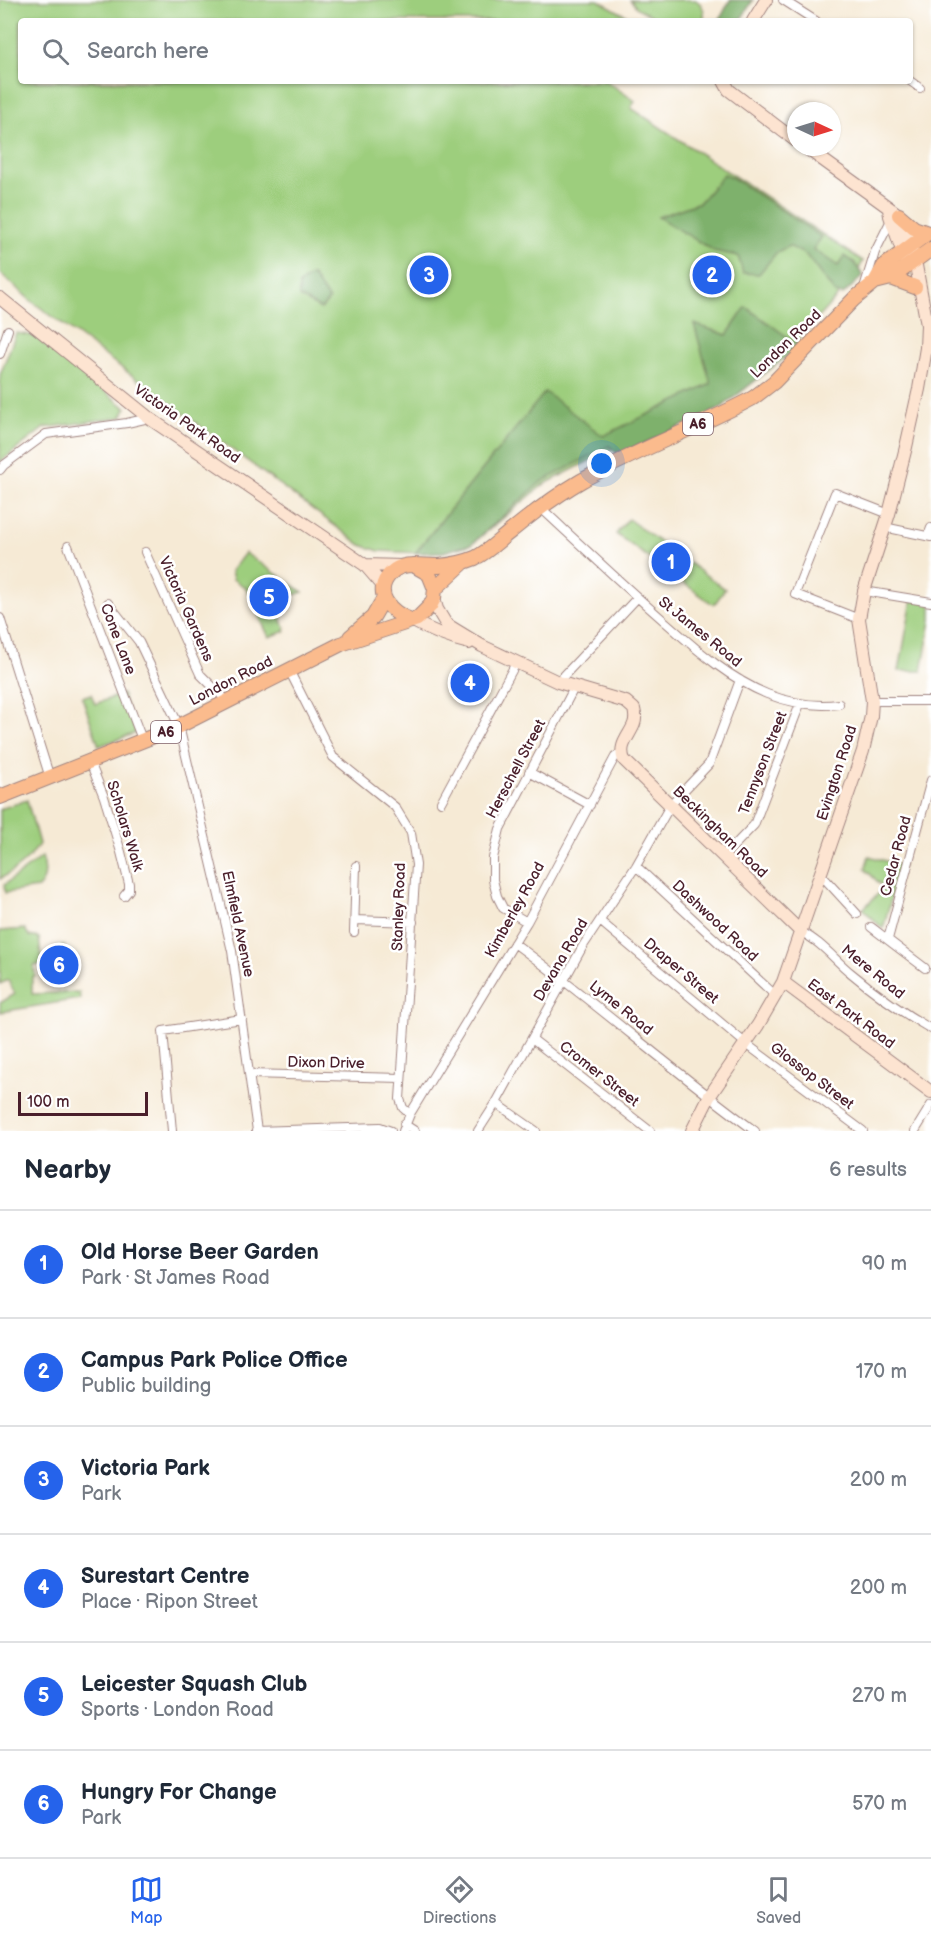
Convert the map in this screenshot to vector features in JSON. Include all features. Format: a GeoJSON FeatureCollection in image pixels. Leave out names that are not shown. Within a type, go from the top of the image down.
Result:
{"type":"FeatureCollection","features":[{"type":"Feature","properties":{"kind":"main road"},"geometry":{"type":"LineString","coordinates":[[755,18],[766,0]]}},
{"type":"Feature","properties":{"kind":"main road"},"geometry":{"type":"LineString","coordinates":[[726,84],[729,90],[787,134]]}},
{"type":"Feature","properties":{"kind":"main road"},"geometry":{"type":"LineString","coordinates":[[817,156],[893,215],[914,228],[930,233]]}},
{"type":"Feature","properties":{"kind":"main road","name":"Evington Road"},"geometry":{"type":"LineString","coordinates":[[692,1131],[709,1097],[776,996],[783,981],[863,751],[871,716],[872,701],[859,619],[864,591],[889,514],[906,447],[926,348],[927,325],[907,249],[893,215]]}},
{"type":"Feature","properties":{"kind":"main road","name":"London Road"},"geometry":{"type":"LineString","coordinates":[[0,797],[143,742],[341,644],[423,615],[434,593],[463,563],[487,551],[541,508],[581,481],[753,398],[774,382],[854,299],[875,282],[884,266],[930,233]]}},
{"type":"Feature","properties":{"kind":"main road","name":"London Road"},"geometry":{"type":"LineString","coordinates":[[875,282],[891,278],[931,249]]}},
{"type":"Feature","properties":{"kind":"main road"},"geometry":{"type":"LineString","coordinates":[[891,278],[918,290]]}},
{"type":"Feature","properties":{"kind":"main road","name":"Victoria Park Road"},"geometry":{"type":"LineString","coordinates":[[0,298],[149,418],[365,565],[384,592]]}},
{"type":"Feature","properties":{"kind":"main road","name":"London Road"},"geometry":{"type":"LineString","coordinates":[[341,644],[373,618],[390,573],[409,566],[463,563]]}},
{"type":"Feature","properties":{"kind":"main road"},"geometry":{"type":"LineString","coordinates":[[365,565],[409,566],[429,574],[437,609],[446,624],[482,646],[574,688]]}},
{"type":"Feature","properties":{"kind":"main road"},"geometry":{"type":"LineString","coordinates":[[384,592],[394,612],[427,629],[453,639],[482,646]]}},
{"type":"Feature","properties":{"kind":"main road","name":"Kimberley Road"},"geometry":{"type":"LineString","coordinates":[[574,688],[626,702],[634,709],[635,722],[623,742],[621,753]]}},
{"type":"Feature","properties":{"kind":"main road","name":"Beckingham Road"},"geometry":{"type":"LineString","coordinates":[[621,753],[635,772],[671,804],[801,932]]}},
{"type":"Feature","properties":{"kind":"main road","name":"East Park Road"},"geometry":{"type":"LineString","coordinates":[[783,981],[931,1092]]}},
{"type":"Feature","properties":{"kind":"street"},"geometry":{"type":"LineString","coordinates":[[783,0],[811,18]]}},
{"type":"Feature","properties":{"kind":"street"},"geometry":{"type":"LineString","coordinates":[[913,83],[920,88]]}},
{"type":"Feature","properties":{"kind":"street"},"geometry":{"type":"LineString","coordinates":[[863,292],[875,252],[893,215]]}},
{"type":"Feature","properties":{"kind":"street"},"geometry":{"type":"LineString","coordinates":[[0,354],[8,330]]}},
{"type":"Feature","properties":{"kind":"street"},"geometry":{"type":"LineString","coordinates":[[0,470],[46,434],[149,418]]}},
{"type":"Feature","properties":{"kind":"street"},"geometry":{"type":"LineString","coordinates":[[859,619],[795,594],[835,493],[889,514]]}},
{"type":"Feature","properties":{"kind":"street","name":"St James Road"},"geometry":{"type":"LineString","coordinates":[[541,508],[637,598],[695,648],[740,680],[768,694],[800,704],[820,706],[839,704]]}},
{"type":"Feature","properties":{"kind":"street"},"geometry":{"type":"LineString","coordinates":[[884,527],[930,534]]}},
{"type":"Feature","properties":{"kind":"street","name":"Cone Lane"},"geometry":{"type":"LineString","coordinates":[[68,546],[143,742]]}},
{"type":"Feature","properties":{"kind":"street","name":"Victoria Gardens"},"geometry":{"type":"LineString","coordinates":[[145,552],[200,674],[227,701]]}},
{"type":"Feature","properties":{"kind":"street"},"geometry":{"type":"LineString","coordinates":[[864,591],[931,602]]}},
{"type":"Feature","properties":{"kind":"street"},"geometry":{"type":"LineString","coordinates":[[558,682],[637,598]]}},
{"type":"Feature","properties":{"kind":"street","name":"Elmfield Avenue"},"geometry":{"type":"LineString","coordinates":[[108,603],[139,642],[179,726],[232,951],[256,1131]]}},
{"type":"Feature","properties":{"kind":"street"},"geometry":{"type":"LineString","coordinates":[[0,618],[50,778]]}},
{"type":"Feature","properties":{"kind":"street"},"geometry":{"type":"LineString","coordinates":[[441,802],[516,663]]}},
{"type":"Feature","properties":{"kind":"street","name":"Stanley Road"},"geometry":{"type":"LineString","coordinates":[[289,670],[333,758],[395,807],[411,833],[416,865],[400,1099],[403,1108],[410,1114]]}},
{"type":"Feature","properties":{"kind":"street","name":"Devana Road"},"geometry":{"type":"LineString","coordinates":[[478,1131],[564,980],[636,866],[671,804],[709,764],[740,680]]}},
{"type":"Feature","properties":{"kind":"street","name":"Herschell Street"},"geometry":{"type":"LineString","coordinates":[[527,922],[502,908],[493,880],[493,858],[500,829],[574,688]]}},
{"type":"Feature","properties":{"kind":"street"},"geometry":{"type":"LineString","coordinates":[[872,701],[931,701]]}},
{"type":"Feature","properties":{"kind":"street","name":"Tennyson Street"},"geometry":{"type":"LineString","coordinates":[[724,856],[754,825],[800,704]]}},
{"type":"Feature","properties":{"kind":"street","name":"Kimberley Road"},"geometry":{"type":"LineString","coordinates":[[404,1128],[410,1114],[527,922],[615,757],[621,753]]}},
{"type":"Feature","properties":{"kind":"street","name":"Scholars Walk"},"geometry":{"type":"LineString","coordinates":[[90,762],[122,852],[129,884],[129,890],[124,896]]}},
{"type":"Feature","properties":{"kind":"street"},"geometry":{"type":"LineString","coordinates":[[529,772],[590,805]]}},
{"type":"Feature","properties":{"kind":"street","name":"Cedar Road"},"geometry":{"type":"LineString","coordinates":[[888,939],[931,780]]}},
{"type":"Feature","properties":{"kind":"street"},"geometry":{"type":"LineString","coordinates":[[354,932],[356,866]]}},
{"type":"Feature","properties":{"kind":"street","name":"Dashwood Road"},"geometry":{"type":"LineString","coordinates":[[636,866],[776,996]]}},
{"type":"Feature","properties":{"kind":"street"},"geometry":{"type":"LineString","coordinates":[[818,876],[824,878],[857,914]]}},
{"type":"Feature","properties":{"kind":"street"},"geometry":{"type":"LineString","coordinates":[[355,920],[413,922]]}},
{"type":"Feature","properties":{"kind":"street","name":"Draper Street"},"geometry":{"type":"LineString","coordinates":[[600,921],[745,1043]]}},
{"type":"Feature","properties":{"kind":"street"},"geometry":{"type":"LineString","coordinates":[[871,927],[925,968]]}},
{"type":"Feature","properties":{"kind":"street","name":"Mere Road"},"geometry":{"type":"LineString","coordinates":[[801,932],[810,936],[852,974],[903,1012],[931,1029]]}},
{"type":"Feature","properties":{"kind":"street","name":"Lyme Road"},"geometry":{"type":"LineString","coordinates":[[514,943],[755,1131]]}},
{"type":"Feature","properties":{"kind":"street"},"geometry":{"type":"LineString","coordinates":[[172,1131],[163,1031],[242,1019]]}},
{"type":"Feature","properties":{"kind":"street","name":"Cromer Street"},"geometry":{"type":"LineString","coordinates":[[532,1039],[650,1131]]}},
{"type":"Feature","properties":{"kind":"street","name":"Glossop Street"},"geometry":{"type":"LineString","coordinates":[[745,1043],[863,1131]]}},
{"type":"Feature","properties":{"kind":"street","name":"Dixon Drive"},"geometry":{"type":"LineString","coordinates":[[249,1074],[401,1078]]}},
{"type":"Feature","properties":{"kind":"street"},"geometry":{"type":"LineString","coordinates":[[496,1103],[536,1131]]}},
{"type":"Feature","properties":{"kind":"street"},"geometry":{"type":"LineString","coordinates":[[915,1131],[931,1105]]}},
{"type":"Feature","properties":{"kind":"street"},"geometry":{"type":"LineString","coordinates":[[256,1131],[380,1127],[391,1131]]}},
{"type":"Feature","properties":{"kind":"street"},"geometry":{"type":"LineString","coordinates":[[404,1128],[415,1131]]}},
{"type":"Feature","properties":{"kind":"green space"},"geometry":{"type":"Polygon","coordinates":[[[0,0],[598,0],[631,18],[587,18],[578,14],[571,18],[18,18],[18,84],[610,84],[635,101],[631,108],[863,261],[855,277],[774,364],[543,485],[472,544],[443,552],[420,553],[379,551],[361,545],[30,300],[0,273],[0,0]]]}},
{"type":"Feature","properties":{"kind":"green space"},"geometry":{"type":"Polygon","coordinates":[[[630,0],[696,0],[703,9],[704,15],[704,18],[655,18],[637,8],[630,0]]]}},
{"type":"Feature","properties":{"kind":"green space"},"geometry":{"type":"Polygon","coordinates":[[[730,0],[753,0],[742,18],[721,18],[730,0]]]}},
{"type":"Feature","properties":{"kind":"green space"},"geometry":{"type":"Polygon","coordinates":[[[724,174],[822,237],[813,249],[838,266],[844,256],[854,262],[863,276],[843,295],[835,293],[806,255],[789,246],[777,252],[759,274],[743,273],[738,256],[714,251],[658,217],[700,202],[724,174]]]}},
{"type":"Feature","properties":{"kind":"green space"},"geometry":{"type":"Polygon","coordinates":[[[312,275],[329,300],[321,309],[299,297],[299,284],[312,275]]]}},
{"type":"Feature","properties":{"kind":"green space"},"geometry":{"type":"Polygon","coordinates":[[[746,307],[800,346],[719,409],[619,455],[609,446],[541,482],[472,544],[443,552],[415,553],[545,392],[603,436],[711,384],[694,324],[727,335],[746,307]]]}},
{"type":"Feature","properties":{"kind":"green space"},"geometry":{"type":"Polygon","coordinates":[[[16,333],[34,336],[126,408],[122,417],[44,428],[0,462],[0,375],[16,333]]]}},
{"type":"Feature","properties":{"kind":"green space"},"geometry":{"type":"Polygon","coordinates":[[[628,519],[725,589],[714,605],[616,534],[628,519]]]}},
{"type":"Feature","properties":{"kind":"green space"},"geometry":{"type":"Polygon","coordinates":[[[245,553],[303,592],[275,601],[286,631],[269,637],[246,588],[233,579],[231,571],[245,553]]]}},
{"type":"Feature","properties":{"kind":"green space"},"geometry":{"type":"Polygon","coordinates":[[[912,599],[931,602],[931,620],[922,671],[899,671],[912,599]]]}},
{"type":"Feature","properties":{"kind":"green space"},"geometry":{"type":"Polygon","coordinates":[[[91,694],[95,704],[122,694],[136,733],[99,746],[82,697],[91,694]]]}},
{"type":"Feature","properties":{"kind":"green space"},"geometry":{"type":"Polygon","coordinates":[[[27,800],[39,844],[22,864],[0,879],[0,809],[27,800]]]}},
{"type":"Feature","properties":{"kind":"green space"},"geometry":{"type":"Polygon","coordinates":[[[869,856],[903,866],[899,869],[883,929],[863,909],[884,888],[865,869],[869,856]]]}},
{"type":"Feature","properties":{"kind":"green space"},"geometry":{"type":"Polygon","coordinates":[[[42,857],[45,873],[38,888],[5,893],[4,885],[42,857]]]}},
{"type":"Feature","properties":{"kind":"green space"},"geometry":{"type":"Polygon","coordinates":[[[25,929],[29,936],[39,938],[42,964],[34,966],[32,994],[79,992],[80,999],[0,1012],[0,1003],[15,994],[8,980],[0,984],[0,931],[25,929]]]}},
{"type":"Feature","properties":{"kind":"green space"},"geometry":{"type":"Polygon","coordinates":[[[64,945],[70,975],[50,976],[48,955],[54,952],[56,947],[64,945]]]}},
{"type":"Feature","properties":{"kind":"place","name":"Victoria Park"},"geometry":{"type":"Point","coordinates":[429,275]}},
{"type":"Feature","properties":{"kind":"place","name":"Campus Park Police Office"},"geometry":{"type":"Point","coordinates":[712,275]}},
{"type":"Feature","properties":{"kind":"place","name":"Old Horse Beer Garden"},"geometry":{"type":"Point","coordinates":[671,562]}},
{"type":"Feature","properties":{"kind":"place","name":"Leicester Squash Club"},"geometry":{"type":"Point","coordinates":[269,597]}},
{"type":"Feature","properties":{"kind":"place","name":"Surestart Centre"},"geometry":{"type":"Point","coordinates":[470,683]}},
{"type":"Feature","properties":{"kind":"place","name":"Hungry For Change"},"geometry":{"type":"Point","coordinates":[59,965]}}]}
